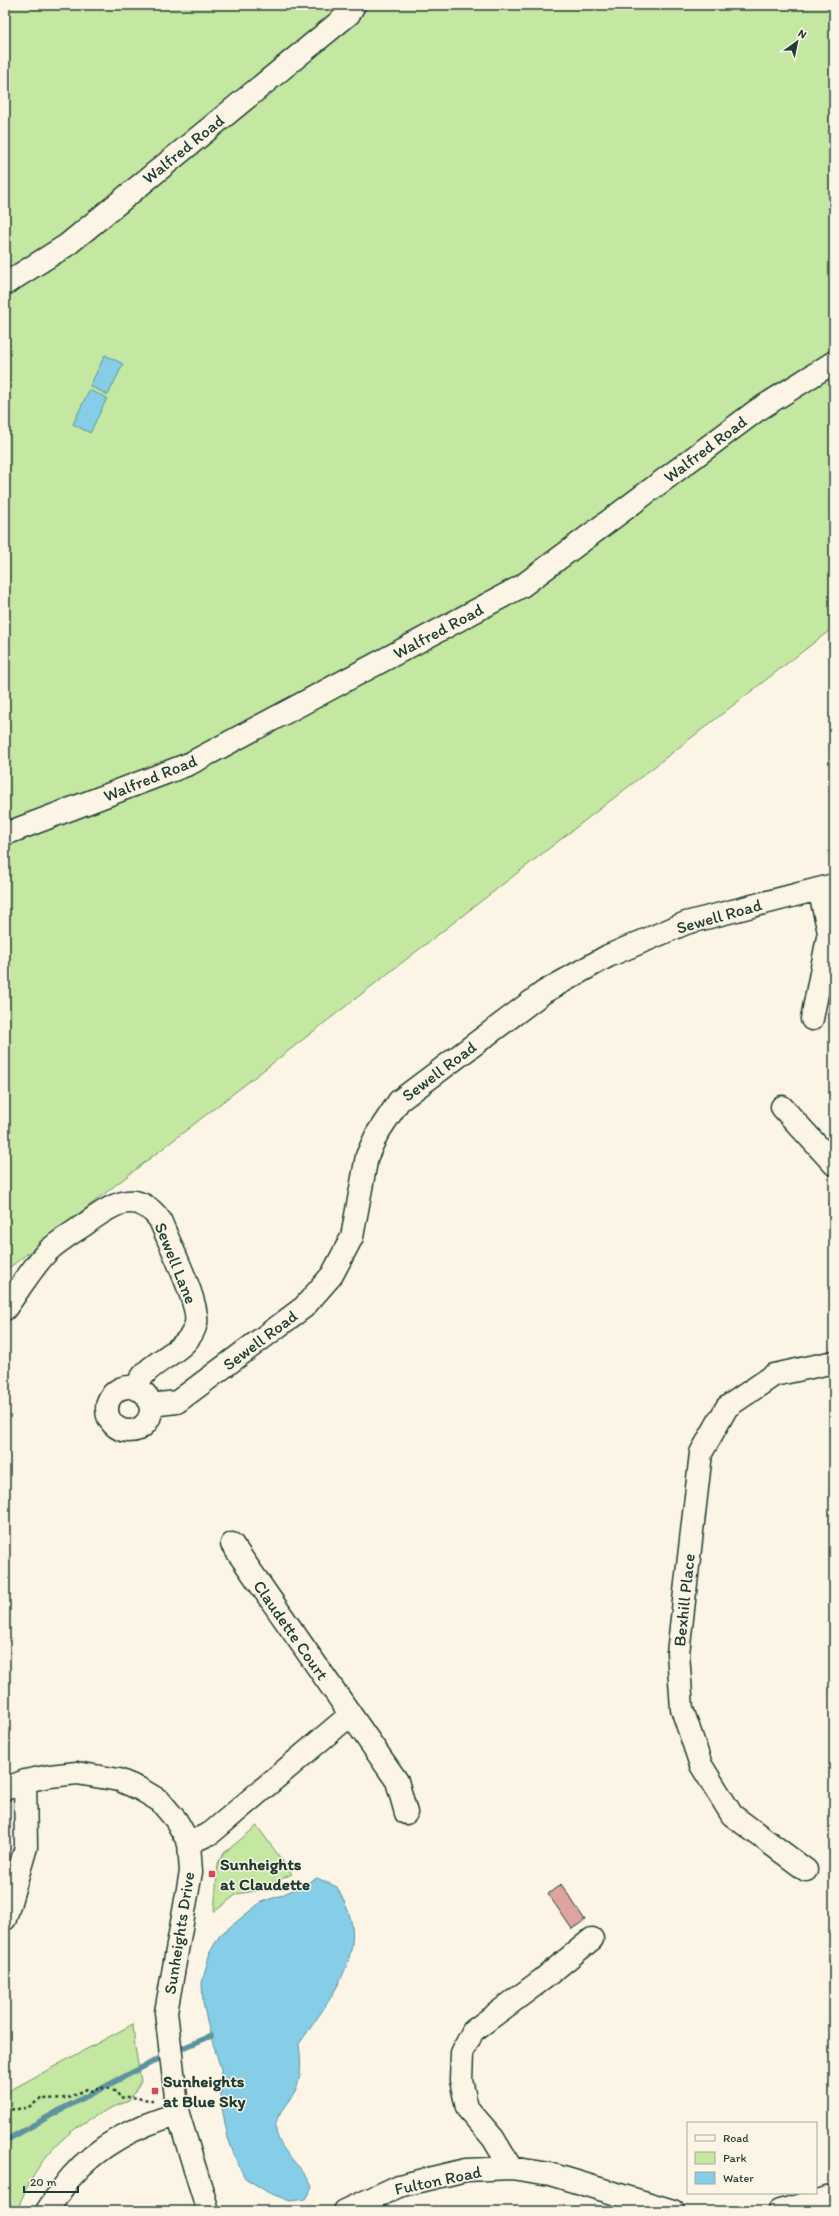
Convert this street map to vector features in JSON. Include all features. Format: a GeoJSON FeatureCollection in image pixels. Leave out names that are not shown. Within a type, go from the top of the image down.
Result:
{"type":"FeatureCollection","features":[{"type":"Feature","properties":{"kind":"street","name":"Walfred Road"},"geometry":{"type":"LineString","coordinates":[[5,284],[67,245],[349,14],[354,5]]}},
{"type":"Feature","properties":{"kind":"street","name":"Walfred Road"},"geometry":{"type":"LineString","coordinates":[[5,834],[189,764],[522,586],[756,411],[834,362]]}},
{"type":"Feature","properties":{"kind":"street"},"geometry":{"type":"LineString","coordinates":[[812,1019],[829,932],[826,887]]}},
{"type":"Feature","properties":{"kind":"street","name":"Sewell Road"},"geometry":{"type":"LineString","coordinates":[[150,1405],[178,1402],[304,1307],[332,1275],[352,1237],[368,1156],[377,1134],[399,1101],[544,992],[608,956],[686,923],[826,887]]}},
{"type":"Feature","properties":{"kind":"street"},"geometry":{"type":"LineString","coordinates":[[782,1107],[834,1164]]}},
{"type":"Feature","properties":{"kind":"street","name":"Sewell Lane"},"geometry":{"type":"LineString","coordinates":[[5,1309],[38,1264],[61,1241],[112,1205],[124,1202],[136,1203],[146,1207],[154,1212],[160,1220],[195,1306],[196,1322],[192,1336],[181,1347],[142,1374],[136,1389]]}},
{"type":"Feature","properties":{"kind":"street","name":"Bexhill Place"},"geometry":{"type":"LineString","coordinates":[[806,1870],[732,1815],[701,1765],[682,1709],[678,1653],[701,1453],[727,1407],[774,1375],[834,1362]]}},
{"type":"Feature","properties":{"kind":"street"},"geometry":{"type":"LineString","coordinates":[[120,1389],[136,1389],[142,1392],[150,1405],[148,1421],[135,1431],[127,1431],[112,1424],[108,1417],[108,1401],[120,1389]]}},
{"type":"Feature","properties":{"kind":"street","name":"Claudette Court"},"geometry":{"type":"LineString","coordinates":[[232,1544],[397,1781],[406,1813]]}},
{"type":"Feature","properties":{"kind":"street"},"geometry":{"type":"LineString","coordinates":[[189,1843],[211,1833],[350,1715]]}},
{"type":"Feature","properties":{"kind":"street","name":"Sunheights Drive"},"geometry":{"type":"LineString","coordinates":[[5,1919],[26,1847],[15,1785],[50,1776],[77,1773],[119,1780],[140,1789],[160,1801],[176,1820],[189,1843],[191,1872],[166,2012],[177,2111],[208,2211]]}},
{"type":"Feature","properties":{"kind":"street"},"geometry":{"type":"LineString","coordinates":[[511,2168],[493,2138],[467,2108],[461,2080],[462,2053],[473,2031],[592,1939]]}},
{"type":"Feature","properties":{"kind":"street"},"geometry":{"type":"LineString","coordinates":[[47,2211],[71,2177],[96,2154],[126,2134],[177,2111]]}},
{"type":"Feature","properties":{"kind":"street","name":"Fulton Road"},"geometry":{"type":"LineString","coordinates":[[345,2211],[399,2186],[466,2170],[511,2168],[550,2174],[674,2211]]}},
{"type":"Feature","properties":{"kind":"street"},"geometry":{"type":"LineString","coordinates":[[779,2211],[834,2196]]}},
{"type":"Feature","properties":{"kind":"path"},"geometry":{"type":"LineString","coordinates":[[5,2110],[26,2108],[42,2099],[68,2098],[87,2089],[92,2091],[99,2088],[118,2092],[120,2098],[129,2096],[143,2100],[167,2099],[177,2111]]}},
{"type":"Feature","properties":{"kind":"green space"},"geometry":{"type":"Polygon","coordinates":[[[5,5],[834,5],[834,627],[5,1271],[5,5]]]}},
{"type":"Feature","properties":{"kind":"green space"},"geometry":{"type":"Polygon","coordinates":[[[257,1826],[292,1874],[256,1891],[237,1894],[214,1912],[218,1863],[224,1853],[257,1826]]]}},
{"type":"Feature","properties":{"kind":"green space"},"geometry":{"type":"Polygon","coordinates":[[[133,2024],[135,2047],[141,2081],[129,2101],[109,2109],[91,2119],[74,2130],[60,2142],[46,2156],[35,2173],[25,2191],[17,2211],[5,2211],[5,2093],[133,2024]]]}},
{"type":"Feature","properties":{"kind":"water"},"geometry":{"type":"Polygon","coordinates":[[[105,355],[123,364],[108,395],[90,386],[105,355]]]}},
{"type":"Feature","properties":{"kind":"water"},"geometry":{"type":"Polygon","coordinates":[[[89,390],[107,398],[90,433],[73,424],[89,390]]]}},
{"type":"Feature","properties":{"kind":"water"},"geometry":{"type":"Polygon","coordinates":[[[317,1878],[337,1887],[349,1912],[353,1937],[345,1970],[337,1986],[328,2002],[299,2044],[301,2066],[299,2082],[295,2092],[277,2119],[276,2130],[282,2146],[303,2172],[312,2187],[305,2199],[290,2201],[269,2193],[245,2178],[236,2160],[228,2138],[221,2103],[221,2069],[210,2034],[203,2003],[202,1983],[210,1952],[220,1935],[261,1902],[282,1895],[317,1878]]]}},
{"type":"Feature","properties":{"kind":"building"},"geometry":{"type":"Polygon","coordinates":[[[561,1884],[585,1920],[572,1929],[548,1894],[561,1884]]]}},
{"type":"Feature","properties":{"kind":"waterway"},"geometry":{"type":"LineString","coordinates":[[176,2051],[211,2036]]}},
{"type":"Feature","properties":{"kind":"waterway"},"geometry":{"type":"LineString","coordinates":[[5,2141],[64,2108],[166,2055]]}},
{"type":"Feature","properties":{"kind":"place","name":"Sunheights at Claudette"},"geometry":{"type":"Point","coordinates":[212,1874]}},
{"type":"Feature","properties":{"kind":"place","name":"Sunheights at Blue Sky"},"geometry":{"type":"Point","coordinates":[155,2091]}}]}
